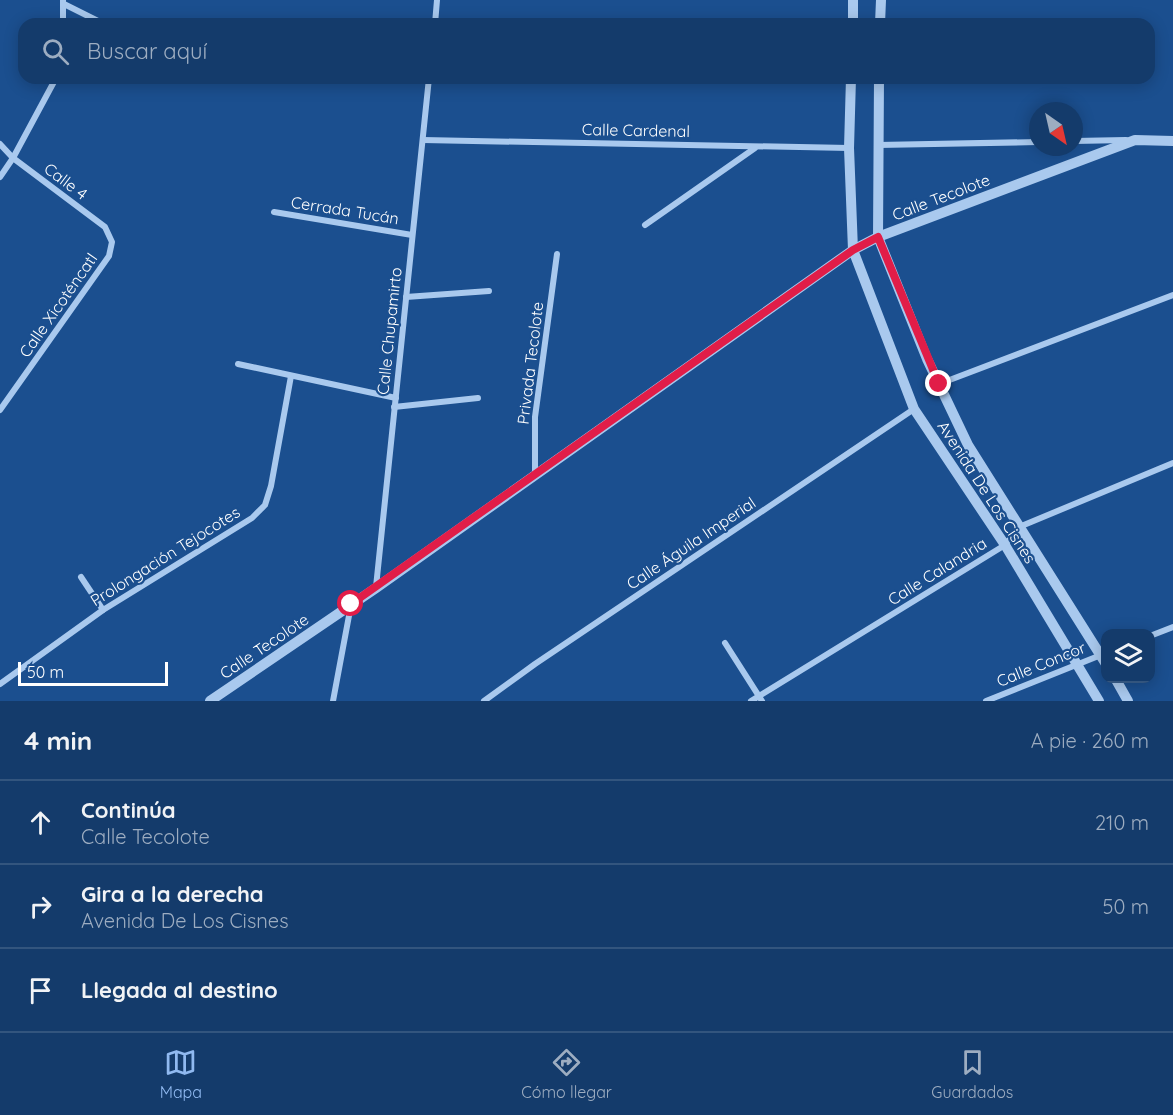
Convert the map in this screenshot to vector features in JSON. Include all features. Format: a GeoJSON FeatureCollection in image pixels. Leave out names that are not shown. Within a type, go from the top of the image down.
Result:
{"type":"FeatureCollection","features":[{"type":"Feature","properties":{"kind":"street"},"geometry":{"type":"LineString","coordinates":[[436,18],[437,0]]}},
{"type":"Feature","properties":{"kind":"street"},"geometry":{"type":"LineString","coordinates":[[853,0],[853,18]]}},
{"type":"Feature","properties":{"kind":"street"},"geometry":{"type":"LineString","coordinates":[[880,0],[880,18]]}},
{"type":"Feature","properties":{"kind":"street"},"geometry":{"type":"LineString","coordinates":[[63,18],[63,2],[93,18]]}},
{"type":"Feature","properties":{"kind":"street"},"geometry":{"type":"LineString","coordinates":[[0,177],[14,158],[53,84]]}},
{"type":"Feature","properties":{"kind":"street","name":"Calle Chupamirto"},"geometry":{"type":"LineString","coordinates":[[376,588],[428,84]]}},
{"type":"Feature","properties":{"kind":"street","name":"Avenida De Los Cisnes"},"geometry":{"type":"LineString","coordinates":[[851,84],[849,148],[853,250],[914,409],[1005,545],[1099,701]]}},
{"type":"Feature","properties":{"kind":"street","name":"Avenida De Los Cisnes"},"geometry":{"type":"LineString","coordinates":[[879,84],[878,237],[939,384],[968,445],[1101,652]]}},
{"type":"Feature","properties":{"kind":"street","name":"Calle Cardenal"},"geometry":{"type":"LineString","coordinates":[[423,140],[849,148]]}},
{"type":"Feature","properties":{"kind":"street","name":"Calle Tecolote"},"geometry":{"type":"LineString","coordinates":[[210,701],[376,588],[853,250],[878,237],[1135,140]]}},
{"type":"Feature","properties":{"kind":"street"},"geometry":{"type":"LineString","coordinates":[[1083,141],[1173,141]]}},
{"type":"Feature","properties":{"kind":"street"},"geometry":{"type":"LineString","coordinates":[[878,146],[1029,142]]}},
{"type":"Feature","properties":{"kind":"street","name":"Calle 4"},"geometry":{"type":"LineString","coordinates":[[0,144],[14,158],[105,227],[112,242]]}},
{"type":"Feature","properties":{"kind":"street"},"geometry":{"type":"LineString","coordinates":[[645,225],[756,147]]}},
{"type":"Feature","properties":{"kind":"street","name":"Cerrada Tucán"},"geometry":{"type":"LineString","coordinates":[[274,212],[412,235]]}},
{"type":"Feature","properties":{"kind":"street","name":"Calle Xicoténcatl"},"geometry":{"type":"LineString","coordinates":[[0,410],[109,256],[112,242]]}},
{"type":"Feature","properties":{"kind":"street","name":"Privada Tecolote"},"geometry":{"type":"LineString","coordinates":[[535,475],[535,417],[557,254]]}},
{"type":"Feature","properties":{"kind":"street"},"geometry":{"type":"LineString","coordinates":[[406,297],[489,291]]}},
{"type":"Feature","properties":{"kind":"street"},"geometry":{"type":"LineString","coordinates":[[939,384],[1173,296]]}},
{"type":"Feature","properties":{"kind":"street"},"geometry":{"type":"LineString","coordinates":[[238,364],[396,398]]}},
{"type":"Feature","properties":{"kind":"street","name":"Prolongación Tejocotes"},"geometry":{"type":"LineString","coordinates":[[0,684],[103,610],[252,518],[265,505],[271,486],[291,376]]}},
{"type":"Feature","properties":{"kind":"street"},"geometry":{"type":"LineString","coordinates":[[394,407],[478,398]]}},
{"type":"Feature","properties":{"kind":"street","name":"Calle Águila Imperial"},"geometry":{"type":"LineString","coordinates":[[484,701],[535,664],[914,409]]}},
{"type":"Feature","properties":{"kind":"street","name":"Calle Calandria"},"geometry":{"type":"LineString","coordinates":[[751,701],[761,698],[1005,545],[1019,527],[1173,463]]}},
{"type":"Feature","properties":{"kind":"street"},"geometry":{"type":"LineString","coordinates":[[81,577],[103,610]]}},
{"type":"Feature","properties":{"kind":"street"},"geometry":{"type":"LineString","coordinates":[[333,701],[351,604]]}},
{"type":"Feature","properties":{"kind":"street"},"geometry":{"type":"LineString","coordinates":[[1155,634],[1173,627]]}},
{"type":"Feature","properties":{"kind":"street"},"geometry":{"type":"LineString","coordinates":[[725,643],[761,698]]}},
{"type":"Feature","properties":{"kind":"street","name":"Calle Concor"},"geometry":{"type":"LineString","coordinates":[[986,701],[1076,665],[1101,658]]}},
{"type":"Feature","properties":{"kind":"street"},"geometry":{"type":"LineString","coordinates":[[1118,683],[1128,701]]}},
{"type":"Feature","properties":{"kind":"route"},"geometry":{"type":"LineString","coordinates":[[351,604],[853,250],[878,237],[939,384]]}}]}
